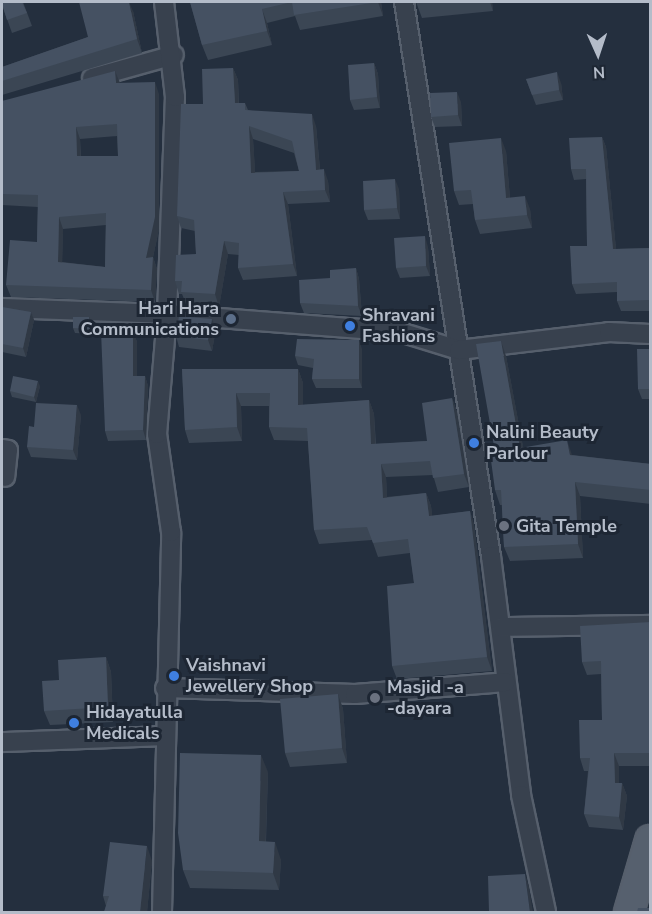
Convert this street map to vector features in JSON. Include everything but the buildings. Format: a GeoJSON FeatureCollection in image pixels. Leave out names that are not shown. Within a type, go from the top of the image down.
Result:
{"type":"FeatureCollection","features":[{"type":"Feature","properties":{"kind":"main road"},"geometry":{"type":"LineString","coordinates":[[629,912],[651,840]]}},
{"type":"Feature","properties":{"kind":"street"},"geometry":{"type":"LineString","coordinates":[[162,912],[165,688],[171,532],[157,434],[167,314],[174,55],[164,2]]}},
{"type":"Feature","properties":{"kind":"street"},"geometry":{"type":"LineString","coordinates":[[404,2],[501,627],[523,807],[546,912]]}},
{"type":"Feature","properties":{"kind":"street"},"geometry":{"type":"LineString","coordinates":[[74,83],[174,55]]}},
{"type":"Feature","properties":{"kind":"street"},"geometry":{"type":"LineString","coordinates":[[2,308],[167,314],[400,332],[459,350],[609,332],[651,334]]}},
{"type":"Feature","properties":{"kind":"street"},"geometry":{"type":"LineString","coordinates":[[2,449],[9,450],[6,477]]}},
{"type":"Feature","properties":{"kind":"street"},"geometry":{"type":"LineString","coordinates":[[501,627],[651,625]]}},
{"type":"Feature","properties":{"kind":"street"},"geometry":{"type":"LineString","coordinates":[[165,688],[355,694],[506,682]]}},
{"type":"Feature","properties":{"kind":"street"},"geometry":{"type":"LineString","coordinates":[[2,741],[164,736]]}},
{"type":"Feature","properties":{"kind":"place","name":"Hari Hara Communications"},"geometry":{"type":"Point","coordinates":[231,319]}},
{"type":"Feature","properties":{"kind":"place","name":"Shravani Fashions"},"geometry":{"type":"Point","coordinates":[350,326]}},
{"type":"Feature","properties":{"kind":"place","name":"Nalini Beauty Parlour"},"geometry":{"type":"Point","coordinates":[474,443]}},
{"type":"Feature","properties":{"kind":"place","name":"Gita Temple"},"geometry":{"type":"Point","coordinates":[504,526]}},
{"type":"Feature","properties":{"kind":"place","name":"Vaishnavi Jewellery Shop"},"geometry":{"type":"Point","coordinates":[174,676]}},
{"type":"Feature","properties":{"kind":"place","name":"Masjid -a -dayara"},"geometry":{"type":"Point","coordinates":[375,698]}},
{"type":"Feature","properties":{"kind":"place","name":"Hidayatulla Medicals"},"geometry":{"type":"Point","coordinates":[74,723]}}]}
